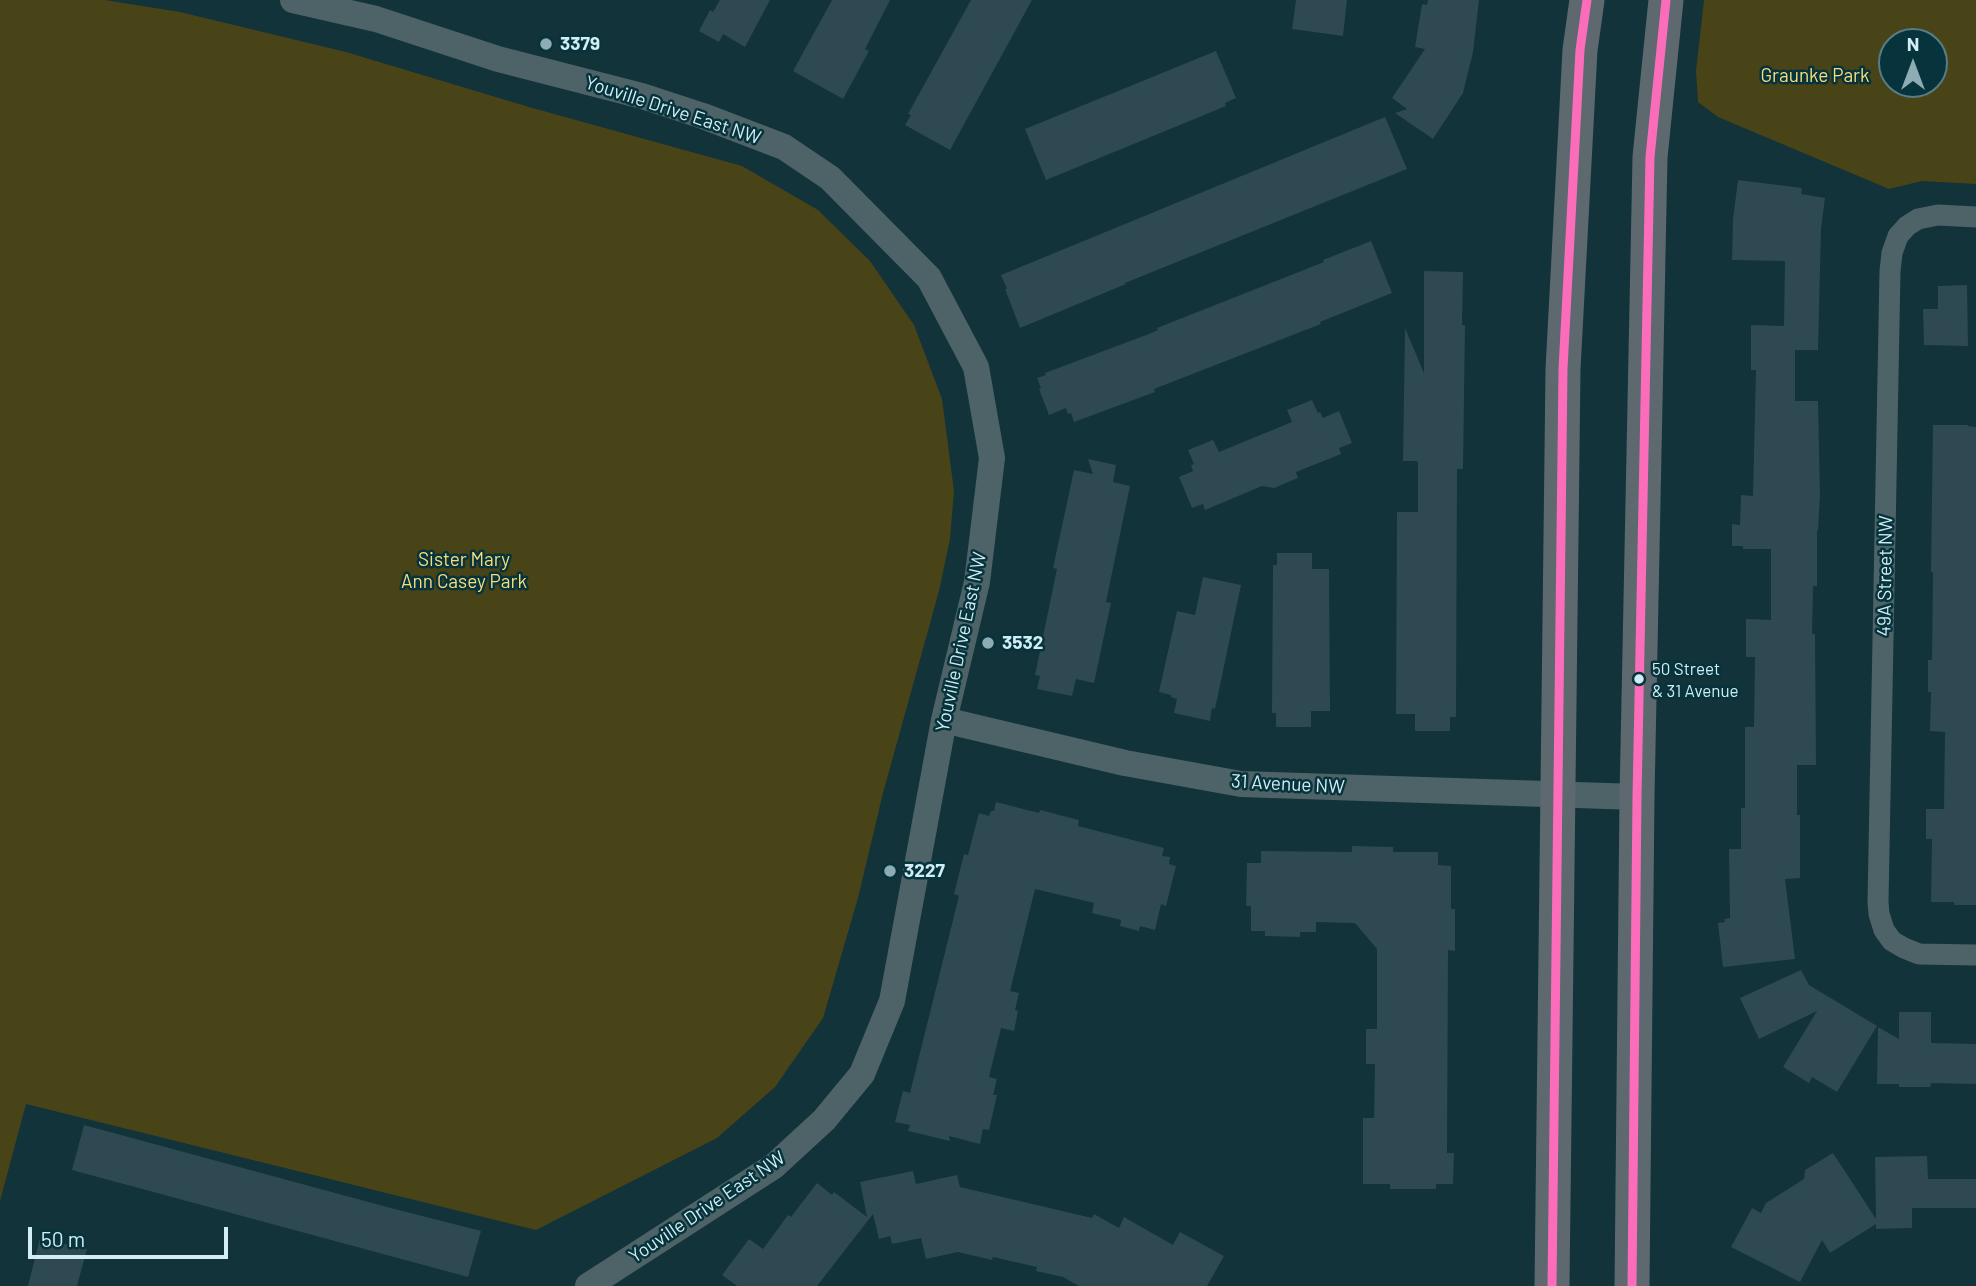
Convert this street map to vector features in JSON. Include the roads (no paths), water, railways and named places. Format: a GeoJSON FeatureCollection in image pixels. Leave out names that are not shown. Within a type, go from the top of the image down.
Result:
{"type":"FeatureCollection","features":[{"type":"Feature","properties":{"kind":"main road"},"geometry":{"type":"LineString","coordinates":[[1552,1286],[1563,369],[1580,50],[1587,0]]}},
{"type":"Feature","properties":{"kind":"main road"},"geometry":{"type":"LineString","coordinates":[[1632,1286],[1637,797],[1650,157],[1666,0]]}},
{"type":"Feature","properties":{"kind":"street","name":"Youville Drive East NW"},"geometry":{"type":"LineString","coordinates":[[293,0],[376,19],[498,58],[642,96],[784,147],[830,178],[929,278],[976,367],[992,458],[977,582],[944,720],[892,1001],[863,1074],[824,1120],[774,1166],[588,1286]]}},
{"type":"Feature","properties":{"kind":"street","name":"49A Street NW"},"geometry":{"type":"LineString","coordinates":[[1976,217],[1927,216],[1907,226],[1898,236],[1892,253],[1878,902],[1884,930],[1892,941],[1904,948],[1919,954],[1976,955]]}},
{"type":"Feature","properties":{"kind":"street","name":"31 Avenue NW"},"geometry":{"type":"LineString","coordinates":[[944,720],[1125,763],[1241,784],[1637,797]]}},
{"type":"Feature","properties":{"kind":"place","name":"3379"},"geometry":{"type":"Point","coordinates":[546,44]}},
{"type":"Feature","properties":{"kind":"place","name":"3532"},"geometry":{"type":"Point","coordinates":[988,643]}},
{"type":"Feature","properties":{"kind":"place","name":"50 Street & 31 Avenue"},"geometry":{"type":"Point","coordinates":[1639,679]}},
{"type":"Feature","properties":{"kind":"place","name":"3227"},"geometry":{"type":"Point","coordinates":[890,871]}},
{"type":"Feature","properties":{"kind":"park label","name":"Graunke Park"},"geometry":{"type":"Point","coordinates":[1815,76]}},
{"type":"Feature","properties":{"kind":"park label","name":"Sister Mary Ann Casey Park"},"geometry":{"type":"Point","coordinates":[464,571]}}]}
